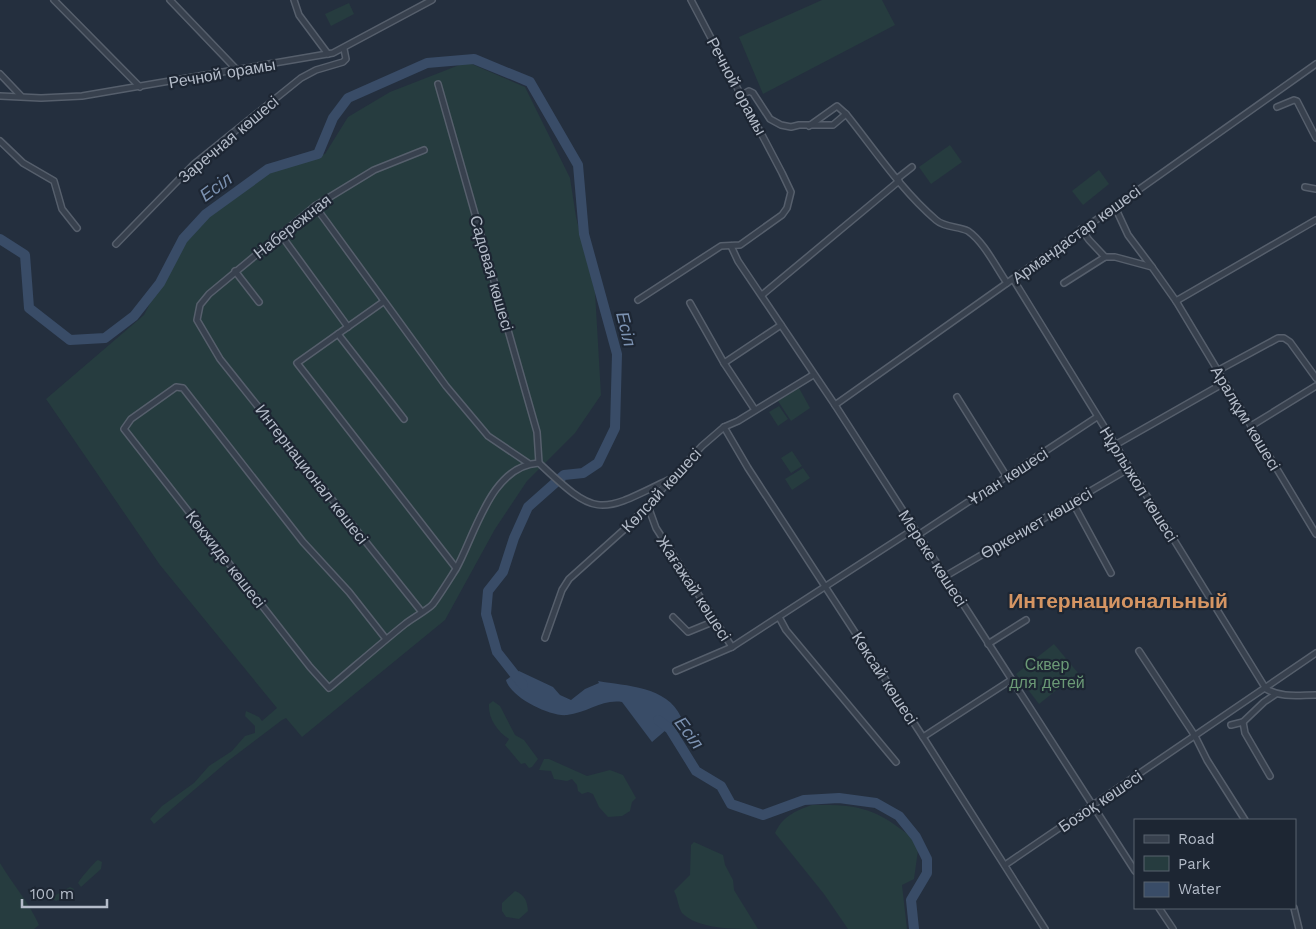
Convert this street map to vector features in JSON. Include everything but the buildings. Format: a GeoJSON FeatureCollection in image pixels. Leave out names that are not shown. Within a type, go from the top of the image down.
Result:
{"type":"FeatureCollection","features":[{"type":"Feature","properties":{"kind":"street"},"geometry":{"type":"LineString","coordinates":[[54,0],[140,87]]}},
{"type":"Feature","properties":{"kind":"street"},"geometry":{"type":"LineString","coordinates":[[170,0],[238,70]]}},
{"type":"Feature","properties":{"kind":"street"},"geometry":{"type":"LineString","coordinates":[[294,0],[299,16],[328,54]]}},
{"type":"Feature","properties":{"kind":"street","name":"Речной орамы"},"geometry":{"type":"LineString","coordinates":[[0,96],[82,96],[328,54],[344,49],[432,0]]}},
{"type":"Feature","properties":{"kind":"street","name":"Речной орамы"},"geometry":{"type":"LineString","coordinates":[[638,300],[721,246],[740,245],[776,220],[787,208],[791,192],[691,0]]}},
{"type":"Feature","properties":{"kind":"street","name":"Заречная көшесі"},"geometry":{"type":"LineString","coordinates":[[116,244],[194,164],[301,78],[316,70],[343,62],[346,59],[344,49]]}},
{"type":"Feature","properties":{"kind":"street","name":"Армандастар көшесі"},"geometry":{"type":"LineString","coordinates":[[835,405],[1316,64]]}},
{"type":"Feature","properties":{"kind":"street"},"geometry":{"type":"LineString","coordinates":[[0,85],[1,75]]}},
{"type":"Feature","properties":{"kind":"street"},"geometry":{"type":"LineString","coordinates":[[1,75],[21,96]]}},
{"type":"Feature","properties":{"kind":"street","name":"Садовая көшесі"},"geometry":{"type":"LineString","coordinates":[[438,84],[537,432],[539,463]]}},
{"type":"Feature","properties":{"kind":"street"},"geometry":{"type":"LineString","coordinates":[[742,95],[749,91],[753,93],[770,119],[780,125],[833,125],[846,114]]}},
{"type":"Feature","properties":{"kind":"street"},"geometry":{"type":"LineString","coordinates":[[1277,107],[1294,100],[1297,101],[1316,138]]}},
{"type":"Feature","properties":{"kind":"street"},"geometry":{"type":"LineString","coordinates":[[809,126],[837,106],[846,114],[898,180],[937,221],[949,227],[966,230],[974,237],[1007,283]]}},
{"type":"Feature","properties":{"kind":"street"},"geometry":{"type":"LineString","coordinates":[[0,141],[22,163],[54,181],[62,209],[77,228]]}},
{"type":"Feature","properties":{"kind":"street","name":"Набережная"},"geometry":{"type":"LineString","coordinates":[[204,335],[197,320],[200,305],[235,270],[315,206],[374,170],[424,150]]}},
{"type":"Feature","properties":{"kind":"street"},"geometry":{"type":"LineString","coordinates":[[762,295],[912,167]]}},
{"type":"Feature","properties":{"kind":"street"},"geometry":{"type":"LineString","coordinates":[[1305,187],[1316,189]]}},
{"type":"Feature","properties":{"kind":"street"},"geometry":{"type":"LineString","coordinates":[[315,206],[382,302],[446,386],[488,436],[528,463],[539,463],[567,489],[592,504],[606,506],[626,501],[668,480]]}},
{"type":"Feature","properties":{"kind":"street","name":"Аралқұм көшесі"},"geometry":{"type":"LineString","coordinates":[[1115,206],[1128,235],[1176,301],[1316,534]]}},
{"type":"Feature","properties":{"kind":"street"},"geometry":{"type":"LineString","coordinates":[[1176,301],[1316,220]]}},
{"type":"Feature","properties":{"kind":"street"},"geometry":{"type":"LineString","coordinates":[[1081,229],[1105,257]]}},
{"type":"Feature","properties":{"kind":"street"},"geometry":{"type":"LineString","coordinates":[[281,235],[348,327]]}},
{"type":"Feature","properties":{"kind":"street","name":"Мереке көшесі"},"geometry":{"type":"LineString","coordinates":[[731,246],[738,261],[835,405],[1134,869]]}},
{"type":"Feature","properties":{"kind":"street"},"geometry":{"type":"LineString","coordinates":[[1064,283],[1105,257],[1115,257],[1152,267]]}},
{"type":"Feature","properties":{"kind":"street"},"geometry":{"type":"LineString","coordinates":[[235,270],[259,302]]}},
{"type":"Feature","properties":{"kind":"street","name":"Нұрлыжол көшесі"},"geometry":{"type":"LineString","coordinates":[[1013,279],[1128,469],[1266,689]]}},
{"type":"Feature","properties":{"kind":"street"},"geometry":{"type":"LineString","coordinates":[[382,302],[296,364],[456,568]]}},
{"type":"Feature","properties":{"kind":"street"},"geometry":{"type":"LineString","coordinates":[[690,303],[724,363],[755,410]]}},
{"type":"Feature","properties":{"kind":"street"},"geometry":{"type":"LineString","coordinates":[[724,363],[781,325]]}},
{"type":"Feature","properties":{"kind":"street"},"geometry":{"type":"LineString","coordinates":[[338,334],[404,419]]}},
{"type":"Feature","properties":{"kind":"street","name":"Интернационал көшесі"},"geometry":{"type":"LineString","coordinates":[[204,335],[421,611]]}},
{"type":"Feature","properties":{"kind":"street"},"geometry":{"type":"LineString","coordinates":[[1217,371],[1278,338],[1284,338],[1290,342],[1316,378]]}},
{"type":"Feature","properties":{"kind":"street","name":"Көлсай көшесі"},"geometry":{"type":"LineString","coordinates":[[545,638],[562,590],[569,579],[607,547],[648,506],[668,480],[702,446],[724,427],[738,421],[814,375]]}},
{"type":"Feature","properties":{"kind":"street"},"geometry":{"type":"LineString","coordinates":[[1115,445],[1224,383]]}},
{"type":"Feature","properties":{"kind":"street"},"geometry":{"type":"LineString","coordinates":[[1251,426],[1316,386]]}},
{"type":"Feature","properties":{"kind":"street","name":"Көкжиде көшесі"},"geometry":{"type":"LineString","coordinates":[[176,387],[183,388],[303,542],[349,592],[386,639],[329,688],[310,667],[124,429],[130,419],[164,394],[176,387]]}},
{"type":"Feature","properties":{"kind":"street"},"geometry":{"type":"LineString","coordinates":[[957,397],[1007,477]]}},
{"type":"Feature","properties":{"kind":"street","name":"Ұлан көшесі"},"geometry":{"type":"LineString","coordinates":[[918,535],[1097,417]]}},
{"type":"Feature","properties":{"kind":"street","name":"Көксай көшесі"},"geometry":{"type":"LineString","coordinates":[[724,427],[748,468],[1045,929]]}},
{"type":"Feature","properties":{"kind":"street"},"geometry":{"type":"LineString","coordinates":[[386,639],[421,611],[432,606],[456,568],[488,500],[500,485],[528,463]]}},
{"type":"Feature","properties":{"kind":"street","name":"Өркениет көшесі"},"geometry":{"type":"LineString","coordinates":[[944,576],[1073,503],[1128,469]]}},
{"type":"Feature","properties":{"kind":"street"},"geometry":{"type":"LineString","coordinates":[[1073,503],[1111,573]]}},
{"type":"Feature","properties":{"kind":"street","name":"Жағажай көшесі"},"geometry":{"type":"LineString","coordinates":[[648,506],[656,528],[732,647],[824,586]]}},
{"type":"Feature","properties":{"kind":"street"},"geometry":{"type":"LineString","coordinates":[[824,586],[914,529]]}},
{"type":"Feature","properties":{"kind":"street"},"geometry":{"type":"LineString","coordinates":[[672,617],[688,632],[715,621]]}},
{"type":"Feature","properties":{"kind":"street"},"geometry":{"type":"LineString","coordinates":[[779,617],[786,630],[896,762]]}},
{"type":"Feature","properties":{"kind":"street"},"geometry":{"type":"LineString","coordinates":[[988,644],[1026,620]]}},
{"type":"Feature","properties":{"kind":"street"},"geometry":{"type":"LineString","coordinates":[[676,671],[732,647]]}},
{"type":"Feature","properties":{"kind":"street"},"geometry":{"type":"LineString","coordinates":[[1139,651],[1195,736],[1207,760],[1244,819]]}},
{"type":"Feature","properties":{"kind":"street","name":"Бозоқ көшесі"},"geometry":{"type":"LineString","coordinates":[[1005,865],[1266,689],[1316,653]]}},
{"type":"Feature","properties":{"kind":"street"},"geometry":{"type":"LineString","coordinates":[[923,737],[1011,680]]}},
{"type":"Feature","properties":{"kind":"street"},"geometry":{"type":"LineString","coordinates":[[1266,689],[1276,694],[1316,695]]}},
{"type":"Feature","properties":{"kind":"street"},"geometry":{"type":"LineString","coordinates":[[1231,725],[1243,722],[1264,702],[1276,694]]}},
{"type":"Feature","properties":{"kind":"street"},"geometry":{"type":"LineString","coordinates":[[1243,722],[1245,733],[1270,776]]}},
{"type":"Feature","properties":{"kind":"street"},"geometry":{"type":"LineString","coordinates":[[1160,909],[1173,929]]}},
{"type":"Feature","properties":{"kind":"street"},"geometry":{"type":"LineString","coordinates":[[1294,909],[1299,929]]}},
{"type":"Feature","properties":{"kind":"green space"},"geometry":{"type":"Polygon","coordinates":[[[822,0],[882,0],[895,25],[763,94],[739,37],[822,0]]]}},
{"type":"Feature","properties":{"kind":"green space"},"geometry":{"type":"Polygon","coordinates":[[[349,3],[354,14],[331,26],[325,14],[349,3]]]}},
{"type":"Feature","properties":{"kind":"green space"},"geometry":{"type":"Polygon","coordinates":[[[467,62],[525,87],[570,178],[576,217],[595,292],[601,395],[575,433],[527,481],[495,529],[445,620],[302,737],[286,718],[282,720],[228,761],[154,824],[150,819],[162,806],[194,783],[209,766],[232,751],[245,736],[255,733],[255,726],[245,716],[246,711],[259,717],[262,721],[277,708],[160,565],[46,399],[144,315],[192,223],[268,171],[325,154],[348,117],[390,92],[467,62]]]}},
{"type":"Feature","properties":{"kind":"green space"},"geometry":{"type":"Polygon","coordinates":[[[950,145],[962,162],[931,184],[919,167],[950,145]]]}},
{"type":"Feature","properties":{"kind":"green space"},"geometry":{"type":"Polygon","coordinates":[[[1099,170],[1109,184],[1083,205],[1072,191],[1099,170]]]}},
{"type":"Feature","properties":{"kind":"green space"},"geometry":{"type":"Polygon","coordinates":[[[799,388],[810,408],[791,421],[778,401],[799,388]]]}},
{"type":"Feature","properties":{"kind":"green space"},"geometry":{"type":"Polygon","coordinates":[[[779,406],[788,419],[778,426],[769,412],[779,406]]]}},
{"type":"Feature","properties":{"kind":"green space"},"geometry":{"type":"Polygon","coordinates":[[[792,451],[802,466],[791,473],[781,458],[792,451]]]}},
{"type":"Feature","properties":{"kind":"green space"},"geometry":{"type":"Polygon","coordinates":[[[803,468],[810,478],[792,490],[785,479],[803,468]]]}},
{"type":"Feature","properties":{"kind":"green space","name":"Сквер для детей"},"geometry":{"type":"Polygon","coordinates":[[[1054,644],[1078,673],[1039,704],[1016,674],[1054,644]]]}},
{"type":"Feature","properties":{"kind":"green space"},"geometry":{"type":"Polygon","coordinates":[[[493,701],[500,706],[515,735],[524,740],[538,759],[532,767],[529,768],[525,763],[521,764],[505,745],[509,739],[497,728],[490,714],[489,704],[493,701]]]}},
{"type":"Feature","properties":{"kind":"green space"},"geometry":{"type":"Polygon","coordinates":[[[544,759],[549,759],[587,776],[610,770],[623,775],[636,798],[632,802],[630,811],[622,816],[608,817],[599,807],[593,794],[588,792],[582,794],[578,791],[577,785],[572,779],[567,781],[554,779],[551,771],[539,770],[544,759]]]}},
{"type":"Feature","properties":{"kind":"green space"},"geometry":{"type":"Polygon","coordinates":[[[812,805],[845,806],[870,811],[892,823],[919,843],[914,879],[902,885],[907,929],[848,929],[824,894],[775,833],[786,818],[812,805]]]}},
{"type":"Feature","properties":{"kind":"green space"},"geometry":{"type":"Polygon","coordinates":[[[694,842],[723,855],[725,865],[733,880],[734,890],[758,929],[706,925],[682,913],[674,891],[690,875],[691,845],[694,842]]]}},
{"type":"Feature","properties":{"kind":"green space"},"geometry":{"type":"Polygon","coordinates":[[[98,860],[102,862],[101,869],[81,887],[78,883],[79,881],[98,860]]]}},
{"type":"Feature","properties":{"kind":"green space"},"geometry":{"type":"Polygon","coordinates":[[[0,863],[35,917],[39,925],[34,929],[0,929],[0,863]]]}},
{"type":"Feature","properties":{"kind":"green space"},"geometry":{"type":"Polygon","coordinates":[[[70,887],[74,889],[72,893],[56,901],[53,899],[54,896],[70,887]]]}},
{"type":"Feature","properties":{"kind":"green space"},"geometry":{"type":"Polygon","coordinates":[[[515,891],[523,896],[528,907],[528,911],[519,919],[506,917],[502,911],[502,903],[515,891]]]}},
{"type":"Feature","properties":{"kind":"water"},"geometry":{"type":"Polygon","coordinates":[[[519,671],[553,687],[560,695],[571,700],[585,689],[599,683],[598,681],[645,689],[666,699],[675,707],[681,717],[652,742],[622,702],[608,702],[567,715],[551,713],[532,705],[515,693],[506,680],[519,671]]]}},
{"type":"Feature","properties":{"kind":"waterway","name":"Есіл"},"geometry":{"type":"LineString","coordinates":[[0,239],[25,255],[29,308],[70,340],[105,338],[134,316],[160,283],[183,239],[206,214],[268,169],[318,154],[333,118],[348,98],[427,63],[474,59],[530,82],[578,165],[584,234],[617,354],[615,428],[598,463],[583,473],[564,475],[528,507],[514,538],[503,572],[488,591],[486,614],[497,652],[523,685]]}},
{"type":"Feature","properties":{"kind":"waterway","name":"Есіл"},"geometry":{"type":"LineString","coordinates":[[658,720],[670,729],[696,771],[721,786],[731,804],[763,815],[804,800],[839,798],[876,803],[899,816],[916,837],[927,859],[927,873],[911,900],[914,929]]}},
{"type":"Feature","properties":{"kind":"district","name":"Интернациональный"},"geometry":{"type":"Point","coordinates":[1118,601]}}]}
